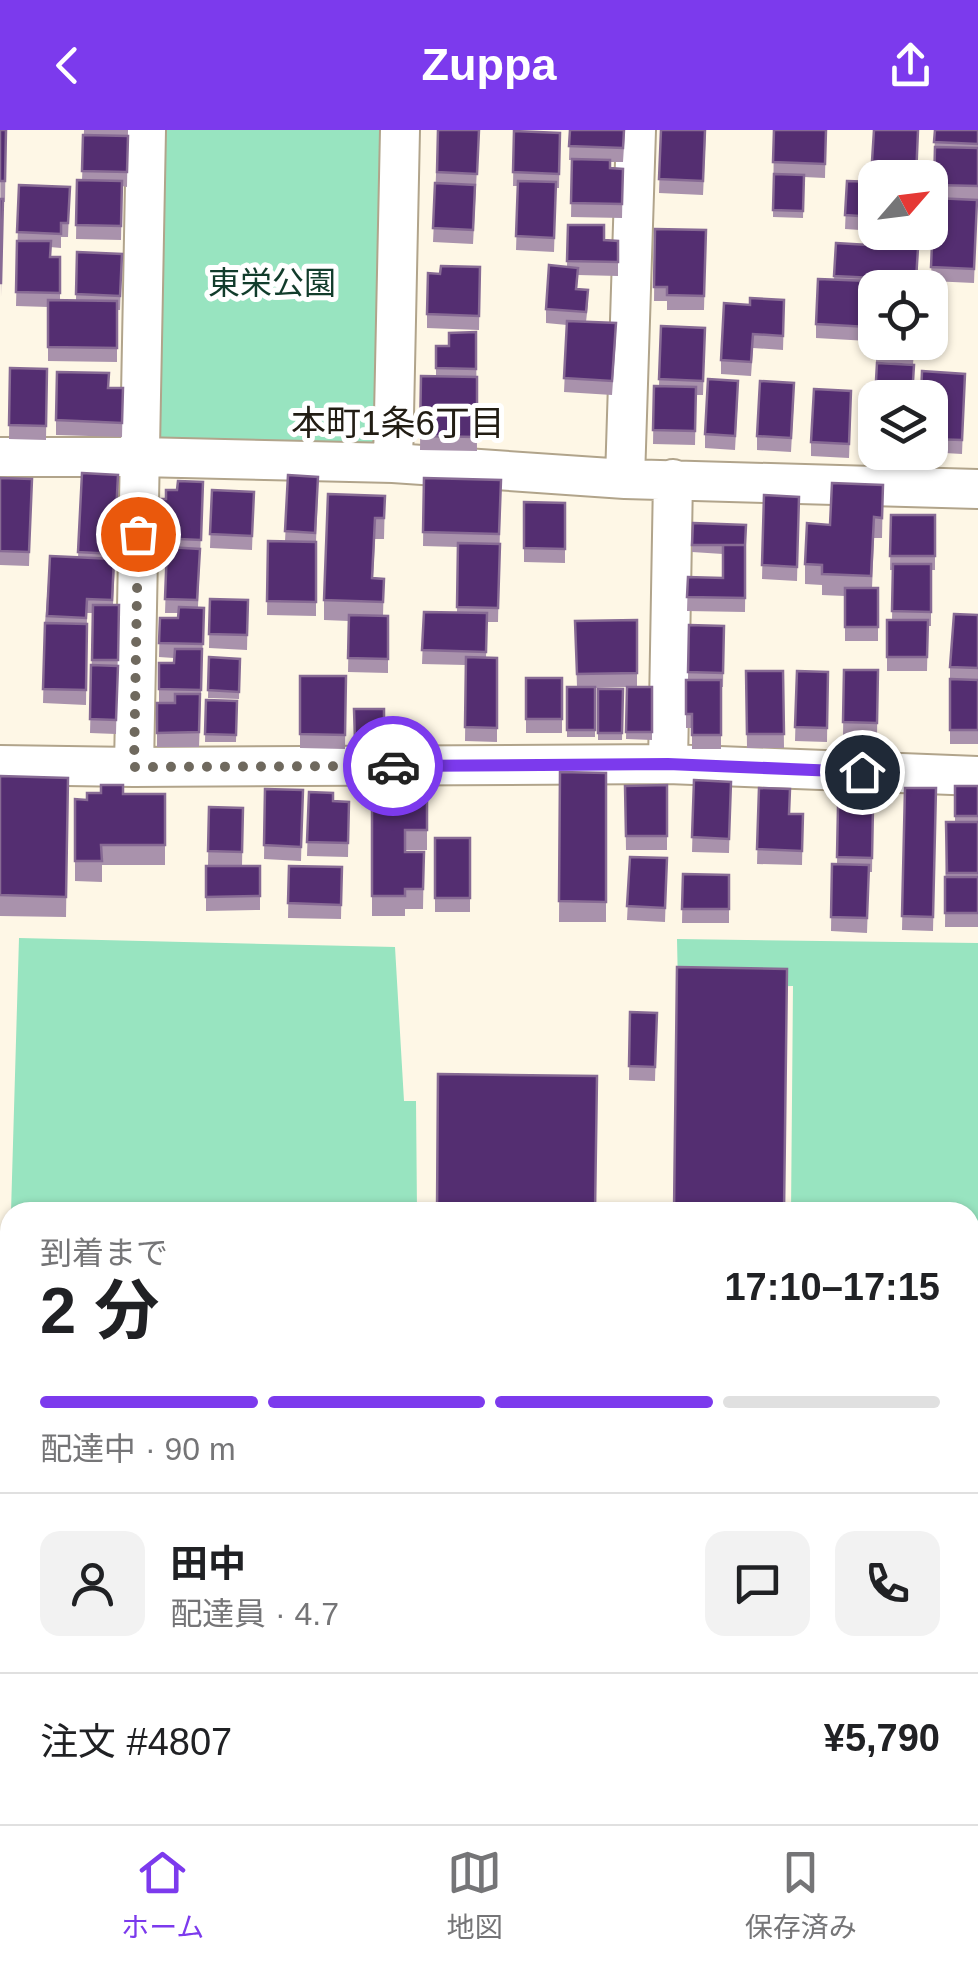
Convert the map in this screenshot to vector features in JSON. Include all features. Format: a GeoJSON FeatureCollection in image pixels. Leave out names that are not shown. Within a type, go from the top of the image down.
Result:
{"type":"FeatureCollection","features":[{"type":"Feature","properties":{"kind":"street"},"geometry":{"type":"LineString","coordinates":[[134,767],[146,130]]}},
{"type":"Feature","properties":{"kind":"street"},"geometry":{"type":"LineString","coordinates":[[393,464],[400,130]]}},
{"type":"Feature","properties":{"kind":"street"},"geometry":{"type":"LineString","coordinates":[[624,479],[636,130]]}},
{"type":"Feature","properties":{"kind":"street"},"geometry":{"type":"LineString","coordinates":[[0,458],[140,456],[393,464],[624,479],[978,488]]}},
{"type":"Feature","properties":{"kind":"street"},"geometry":{"type":"LineString","coordinates":[[668,764],[673,480]]}},
{"type":"Feature","properties":{"kind":"street"},"geometry":{"type":"LineString","coordinates":[[0,765],[668,764],[978,776]]}},
{"type":"Feature","properties":{"kind":"green space","name":"東栄公園"},"geometry":{"type":"Polygon","coordinates":[[[164,130],[389,130],[379,444],[159,444],[155,436],[164,130]]]}},
{"type":"Feature","properties":{"kind":"green space"},"geometry":{"type":"Polygon","coordinates":[[[19,938],[395,947],[404,1101],[416,1101],[417,1202],[11,1202],[19,938]]]}},
{"type":"Feature","properties":{"kind":"green space"},"geometry":{"type":"Polygon","coordinates":[[[677,939],[978,943],[978,1202],[791,1202],[793,986],[678,988],[677,939]]]}},
{"type":"Feature","properties":{"kind":"building"},"geometry":{"type":"Polygon","coordinates":[[[0,130],[6,130],[5,181],[0,181],[0,130]]]}},
{"type":"Feature","properties":{"kind":"building"},"geometry":{"type":"Polygon","coordinates":[[[438,130],[479,130],[477,174],[437,172],[438,130]]]}},
{"type":"Feature","properties":{"kind":"building"},"geometry":{"type":"Polygon","coordinates":[[[570,130],[624,130],[623,148],[569,146],[570,130]]]}},
{"type":"Feature","properties":{"kind":"building"},"geometry":{"type":"Polygon","coordinates":[[[661,130],[705,130],[703,181],[659,179],[661,130]]]}},
{"type":"Feature","properties":{"kind":"building"},"geometry":{"type":"Polygon","coordinates":[[[774,130],[826,130],[825,164],[773,162],[774,130]]]}},
{"type":"Feature","properties":{"kind":"building"},"geometry":{"type":"Polygon","coordinates":[[[874,130],[918,130],[917,160],[872,160],[874,130]]]}},
{"type":"Feature","properties":{"kind":"building"},"geometry":{"type":"Polygon","coordinates":[[[935,130],[978,130],[978,144],[934,142],[935,130]]]}},
{"type":"Feature","properties":{"kind":"building"},"geometry":{"type":"Polygon","coordinates":[[[514,131],[560,133],[559,174],[513,172],[514,131]]]}},
{"type":"Feature","properties":{"kind":"building"},"geometry":{"type":"Polygon","coordinates":[[[83,135],[128,136],[127,172],[82,171],[83,135]]]}},
{"type":"Feature","properties":{"kind":"building"},"geometry":{"type":"Polygon","coordinates":[[[935,147],[978,148],[978,186],[948,185],[948,160],[935,160],[935,147]]]}},
{"type":"Feature","properties":{"kind":"building"},"geometry":{"type":"Polygon","coordinates":[[[572,159],[610,160],[610,168],[623,169],[622,204],[571,203],[572,159]]]}},
{"type":"Feature","properties":{"kind":"building"},"geometry":{"type":"Polygon","coordinates":[[[774,174],[804,175],[803,211],[773,210],[774,174]]]}},
{"type":"Feature","properties":{"kind":"building"},"geometry":{"type":"Polygon","coordinates":[[[77,180],[122,181],[121,226],[76,225],[77,180]]]}},
{"type":"Feature","properties":{"kind":"building"},"geometry":{"type":"Polygon","coordinates":[[[518,181],[556,182],[554,238],[516,236],[518,181]]]}},
{"type":"Feature","properties":{"kind":"building"},"geometry":{"type":"Polygon","coordinates":[[[847,181],[858,181],[858,216],[845,215],[847,181]]]}},
{"type":"Feature","properties":{"kind":"building"},"geometry":{"type":"Polygon","coordinates":[[[435,183],[475,185],[473,230],[433,228],[435,183]]]}},
{"type":"Feature","properties":{"kind":"building"},"geometry":{"type":"Polygon","coordinates":[[[19,185],[70,187],[68,223],[61,223],[61,234],[17,232],[19,185]]]}},
{"type":"Feature","properties":{"kind":"building"},"geometry":{"type":"Polygon","coordinates":[[[3,199],[1,283],[0,283],[3,199]]]}},
{"type":"Feature","properties":{"kind":"building"},"geometry":{"type":"Polygon","coordinates":[[[948,199],[977,200],[974,269],[931,267],[932,250],[948,250],[948,199]]]}},
{"type":"Feature","properties":{"kind":"building"},"geometry":{"type":"Polygon","coordinates":[[[568,225],[604,225],[604,240],[618,241],[618,262],[567,261],[568,225]]]}},
{"type":"Feature","properties":{"kind":"building"},"geometry":{"type":"Polygon","coordinates":[[[655,229],[706,230],[704,296],[667,295],[667,287],[654,287],[655,229]]]}},
{"type":"Feature","properties":{"kind":"building"},"geometry":{"type":"Polygon","coordinates":[[[17,241],[51,241],[50,257],[60,257],[60,293],[16,292],[17,241]]]}},
{"type":"Feature","properties":{"kind":"building"},"geometry":{"type":"Polygon","coordinates":[[[836,243],[858,244],[858,250],[918,250],[917,270],[858,270],[858,277],[834,276],[836,243]]]}},
{"type":"Feature","properties":{"kind":"building"},"geometry":{"type":"Polygon","coordinates":[[[77,252],[122,254],[120,296],[76,294],[77,252]]]}},
{"type":"Feature","properties":{"kind":"building"},"geometry":{"type":"Polygon","coordinates":[[[549,265],[578,268],[576,289],[588,290],[586,312],[546,309],[549,265]]]}},
{"type":"Feature","properties":{"kind":"building"},"geometry":{"type":"Polygon","coordinates":[[[441,266],[480,267],[479,316],[427,314],[428,273],[440,274],[441,266]]]}},
{"type":"Feature","properties":{"kind":"building"},"geometry":{"type":"Polygon","coordinates":[[[818,279],[858,281],[858,326],[816,324],[818,279]]]}},
{"type":"Feature","properties":{"kind":"building"},"geometry":{"type":"Polygon","coordinates":[[[750,298],[784,300],[783,336],[753,334],[751,362],[721,360],[724,303],[750,305],[750,298]]]}},
{"type":"Feature","properties":{"kind":"building"},"geometry":{"type":"Polygon","coordinates":[[[48,300],[117,301],[117,348],[48,347],[48,300]]]}},
{"type":"Feature","properties":{"kind":"building"},"geometry":{"type":"Polygon","coordinates":[[[567,321],[616,323],[612,381],[564,378],[567,321]]]}},
{"type":"Feature","properties":{"kind":"building"},"geometry":{"type":"Polygon","coordinates":[[[661,326],[705,328],[703,381],[659,379],[661,326]]]}},
{"type":"Feature","properties":{"kind":"building"},"geometry":{"type":"Polygon","coordinates":[[[476,332],[476,369],[436,368],[436,346],[449,346],[449,333],[476,332]]]}},
{"type":"Feature","properties":{"kind":"building"},"geometry":{"type":"Polygon","coordinates":[[[877,363],[914,365],[913,380],[876,380],[877,363]]]}},
{"type":"Feature","properties":{"kind":"building"},"geometry":{"type":"Polygon","coordinates":[[[10,368],[47,369],[46,426],[9,425],[10,368]]]}},
{"type":"Feature","properties":{"kind":"building"},"geometry":{"type":"Polygon","coordinates":[[[922,371],[965,374],[962,440],[948,440],[948,380],[922,380],[922,371]]]}},
{"type":"Feature","properties":{"kind":"building"},"geometry":{"type":"Polygon","coordinates":[[[57,372],[109,373],[108,388],[123,388],[122,423],[56,420],[57,372]]]}},
{"type":"Feature","properties":{"kind":"building"},"geometry":{"type":"Polygon","coordinates":[[[421,376],[477,377],[477,437],[420,436],[421,376]]]}},
{"type":"Feature","properties":{"kind":"building"},"geometry":{"type":"Polygon","coordinates":[[[708,379],[738,381],[735,436],[705,434],[708,379]]]}},
{"type":"Feature","properties":{"kind":"building"},"geometry":{"type":"Polygon","coordinates":[[[760,381],[794,383],[791,438],[757,436],[760,381]]]}},
{"type":"Feature","properties":{"kind":"building"},"geometry":{"type":"Polygon","coordinates":[[[654,386],[696,387],[695,431],[653,430],[654,386]]]}},
{"type":"Feature","properties":{"kind":"building"},"geometry":{"type":"Polygon","coordinates":[[[814,389],[851,391],[849,444],[811,442],[814,389]]]}},
{"type":"Feature","properties":{"kind":"building"},"geometry":{"type":"Polygon","coordinates":[[[82,473],[118,475],[114,554],[78,552],[82,473]]]}},
{"type":"Feature","properties":{"kind":"building"},"geometry":{"type":"Polygon","coordinates":[[[288,475],[318,477],[315,533],[285,531],[288,475]]]}},
{"type":"Feature","properties":{"kind":"building"},"geometry":{"type":"Polygon","coordinates":[[[0,478],[32,479],[29,552],[0,551],[0,478]]]}},
{"type":"Feature","properties":{"kind":"building"},"geometry":{"type":"Polygon","coordinates":[[[424,478],[501,480],[499,534],[423,532],[424,478]]]}},
{"type":"Feature","properties":{"kind":"building"},"geometry":{"type":"Polygon","coordinates":[[[178,481],[203,482],[201,540],[156,538],[157,499],[166,499],[166,490],[177,490],[178,481]]]}},
{"type":"Feature","properties":{"kind":"building"},"geometry":{"type":"Polygon","coordinates":[[[832,483],[883,485],[882,518],[874,517],[871,576],[822,574],[822,565],[805,564],[807,523],[830,525],[832,483]]]}},
{"type":"Feature","properties":{"kind":"building"},"geometry":{"type":"Polygon","coordinates":[[[212,490],[254,492],[252,536],[210,534],[212,490]]]}},
{"type":"Feature","properties":{"kind":"building"},"geometry":{"type":"Polygon","coordinates":[[[328,494],[385,496],[384,518],[375,518],[372,578],[384,579],[383,602],[324,600],[328,494]]]}},
{"type":"Feature","properties":{"kind":"building"},"geometry":{"type":"Polygon","coordinates":[[[764,495],[799,497],[797,567],[762,565],[764,495]]]}},
{"type":"Feature","properties":{"kind":"building"},"geometry":{"type":"Polygon","coordinates":[[[524,502],[565,503],[565,549],[524,548],[524,502]]]}},
{"type":"Feature","properties":{"kind":"building"},"geometry":{"type":"Polygon","coordinates":[[[891,515],[935,515],[935,556],[890,556],[891,515]]]}},
{"type":"Feature","properties":{"kind":"building"},"geometry":{"type":"Polygon","coordinates":[[[693,523],[746,525],[745,545],[692,545],[693,523]]]}},
{"type":"Feature","properties":{"kind":"building"},"geometry":{"type":"Polygon","coordinates":[[[268,541],[316,542],[316,602],[267,601],[268,541]]]}},
{"type":"Feature","properties":{"kind":"building"},"geometry":{"type":"Polygon","coordinates":[[[458,543],[500,544],[498,608],[457,607],[458,543]]]}},
{"type":"Feature","properties":{"kind":"building"},"geometry":{"type":"Polygon","coordinates":[[[723,545],[745,545],[745,598],[687,597],[688,577],[723,578],[723,545]]]}},
{"type":"Feature","properties":{"kind":"building"},"geometry":{"type":"Polygon","coordinates":[[[167,547],[200,549],[197,600],[165,599],[167,547]]]}},
{"type":"Feature","properties":{"kind":"building"},"geometry":{"type":"Polygon","coordinates":[[[50,556],[114,559],[112,600],[87,599],[86,618],[47,616],[50,556]]]}},
{"type":"Feature","properties":{"kind":"building"},"geometry":{"type":"Polygon","coordinates":[[[893,564],[931,564],[931,612],[892,611],[893,564]]]}},
{"type":"Feature","properties":{"kind":"building"},"geometry":{"type":"Polygon","coordinates":[[[845,588],[878,588],[878,627],[845,627],[845,588]]]}},
{"type":"Feature","properties":{"kind":"building"},"geometry":{"type":"Polygon","coordinates":[[[210,599],[248,600],[247,635],[209,634],[210,599]]]}},
{"type":"Feature","properties":{"kind":"building"},"geometry":{"type":"Polygon","coordinates":[[[93,605],[119,605],[118,660],[92,660],[93,605]]]}},
{"type":"Feature","properties":{"kind":"building"},"geometry":{"type":"Polygon","coordinates":[[[179,607],[204,608],[203,644],[159,643],[160,618],[178,618],[179,607]]]}},
{"type":"Feature","properties":{"kind":"building"},"geometry":{"type":"Polygon","coordinates":[[[424,612],[487,613],[486,652],[422,650],[424,612]]]}},
{"type":"Feature","properties":{"kind":"building"},"geometry":{"type":"Polygon","coordinates":[[[954,614],[978,615],[978,668],[950,667],[954,614]]]}},
{"type":"Feature","properties":{"kind":"building"},"geometry":{"type":"Polygon","coordinates":[[[349,615],[388,616],[388,659],[348,658],[349,615]]]}},
{"type":"Feature","properties":{"kind":"building"},"geometry":{"type":"Polygon","coordinates":[[[637,620],[637,673],[577,674],[575,621],[637,620]]]}},
{"type":"Feature","properties":{"kind":"building"},"geometry":{"type":"Polygon","coordinates":[[[887,620],[928,620],[927,657],[887,657],[887,620]]]}},
{"type":"Feature","properties":{"kind":"building"},"geometry":{"type":"Polygon","coordinates":[[[45,623],[87,624],[86,690],[43,689],[45,623]]]}},
{"type":"Feature","properties":{"kind":"building"},"geometry":{"type":"Polygon","coordinates":[[[689,625],[724,626],[723,673],[688,672],[689,625]]]}},
{"type":"Feature","properties":{"kind":"building"},"geometry":{"type":"Polygon","coordinates":[[[175,649],[202,649],[201,690],[159,689],[159,663],[174,663],[175,649]]]}},
{"type":"Feature","properties":{"kind":"building"},"geometry":{"type":"Polygon","coordinates":[[[209,657],[240,659],[239,692],[208,690],[209,657]]]}},
{"type":"Feature","properties":{"kind":"building"},"geometry":{"type":"Polygon","coordinates":[[[466,657],[497,658],[497,728],[465,727],[466,657]]]}},
{"type":"Feature","properties":{"kind":"building"},"geometry":{"type":"Polygon","coordinates":[[[91,665],[118,666],[116,720],[90,719],[91,665]]]}},
{"type":"Feature","properties":{"kind":"building"},"geometry":{"type":"Polygon","coordinates":[[[844,670],[878,670],[877,723],[843,722],[844,670]]]}},
{"type":"Feature","properties":{"kind":"building"},"geometry":{"type":"Polygon","coordinates":[[[746,671],[783,671],[784,734],[747,734],[746,671]]]}},
{"type":"Feature","properties":{"kind":"building"},"geometry":{"type":"Polygon","coordinates":[[[797,671],[828,672],[827,728],[795,727],[797,671]]]}},
{"type":"Feature","properties":{"kind":"building"},"geometry":{"type":"Polygon","coordinates":[[[300,676],[346,676],[345,735],[300,734],[300,676]]]}},
{"type":"Feature","properties":{"kind":"building"},"geometry":{"type":"Polygon","coordinates":[[[526,678],[562,678],[562,719],[526,719],[526,678]]]}},
{"type":"Feature","properties":{"kind":"building"},"geometry":{"type":"Polygon","coordinates":[[[950,679],[978,680],[978,730],[950,730],[950,679]]]}},
{"type":"Feature","properties":{"kind":"building"},"geometry":{"type":"Polygon","coordinates":[[[686,680],[721,680],[721,735],[692,735],[692,714],[686,714],[686,680]]]}},
{"type":"Feature","properties":{"kind":"building"},"geometry":{"type":"Polygon","coordinates":[[[567,687],[595,687],[595,730],[567,730],[567,687]]]}},
{"type":"Feature","properties":{"kind":"building"},"geometry":{"type":"Polygon","coordinates":[[[627,687],[652,687],[652,732],[626,732],[627,687]]]}},
{"type":"Feature","properties":{"kind":"building"},"geometry":{"type":"Polygon","coordinates":[[[598,689],[623,689],[622,733],[598,733],[598,689]]]}},
{"type":"Feature","properties":{"kind":"building"},"geometry":{"type":"Polygon","coordinates":[[[175,694],[200,694],[199,732],[157,733],[157,703],[175,703],[175,694]]]}},
{"type":"Feature","properties":{"kind":"building"},"geometry":{"type":"Polygon","coordinates":[[[206,700],[237,701],[236,735],[205,734],[206,700]]]}},
{"type":"Feature","properties":{"kind":"building"},"geometry":{"type":"Polygon","coordinates":[[[354,709],[384,709],[384,740],[355,741],[354,709]]]}},
{"type":"Feature","properties":{"kind":"building"},"geometry":{"type":"Polygon","coordinates":[[[560,772],[606,773],[606,902],[559,901],[560,772]]]}},
{"type":"Feature","properties":{"kind":"building"},"geometry":{"type":"Polygon","coordinates":[[[0,776],[68,778],[66,897],[0,895],[0,776]]]}},
{"type":"Feature","properties":{"kind":"building"},"geometry":{"type":"Polygon","coordinates":[[[694,780],[731,782],[729,839],[692,837],[694,780]]]}},
{"type":"Feature","properties":{"kind":"building"},"geometry":{"type":"Polygon","coordinates":[[[101,785],[123,785],[123,794],[165,794],[165,845],[101,845],[102,861],[75,861],[75,799],[87,800],[87,793],[101,793],[101,785]]]}},
{"type":"Feature","properties":{"kind":"building"},"geometry":{"type":"Polygon","coordinates":[[[667,785],[667,836],[626,836],[625,786],[667,785]]]}},
{"type":"Feature","properties":{"kind":"building"},"geometry":{"type":"Polygon","coordinates":[[[372,786],[405,786],[405,799],[427,799],[427,830],[405,830],[405,852],[424,852],[423,889],[405,889],[405,896],[372,896],[372,786]]]}},
{"type":"Feature","properties":{"kind":"building"},"geometry":{"type":"Polygon","coordinates":[[[955,786],[978,786],[978,816],[955,816],[955,786]]]}},
{"type":"Feature","properties":{"kind":"building"},"geometry":{"type":"Polygon","coordinates":[[[759,788],[790,789],[789,814],[803,814],[802,851],[757,849],[759,788]]]}},
{"type":"Feature","properties":{"kind":"building"},"geometry":{"type":"Polygon","coordinates":[[[905,788],[936,788],[933,917],[902,916],[905,788]]]}},
{"type":"Feature","properties":{"kind":"building"},"geometry":{"type":"Polygon","coordinates":[[[265,789],[303,790],[301,847],[264,845],[265,789]]]}},
{"type":"Feature","properties":{"kind":"building"},"geometry":{"type":"Polygon","coordinates":[[[309,792],[333,793],[333,801],[349,802],[348,843],[307,842],[309,792]]]}},
{"type":"Feature","properties":{"kind":"building"},"geometry":{"type":"Polygon","coordinates":[[[209,807],[243,808],[242,852],[208,851],[209,807]]]}},
{"type":"Feature","properties":{"kind":"building"},"geometry":{"type":"Polygon","coordinates":[[[838,807],[873,807],[872,858],[837,857],[838,807]]]}},
{"type":"Feature","properties":{"kind":"building"},"geometry":{"type":"Polygon","coordinates":[[[946,822],[978,822],[978,873],[947,873],[946,822]]]}},
{"type":"Feature","properties":{"kind":"building"},"geometry":{"type":"Polygon","coordinates":[[[435,838],[470,838],[470,898],[435,898],[435,838]]]}},
{"type":"Feature","properties":{"kind":"building"},"geometry":{"type":"Polygon","coordinates":[[[630,857],[667,858],[665,908],[627,906],[630,857]]]}},
{"type":"Feature","properties":{"kind":"building"},"geometry":{"type":"Polygon","coordinates":[[[832,864],[869,865],[867,918],[831,917],[832,864]]]}},
{"type":"Feature","properties":{"kind":"building"},"geometry":{"type":"Polygon","coordinates":[[[206,866],[260,866],[260,896],[206,897],[206,866]]]}},
{"type":"Feature","properties":{"kind":"building"},"geometry":{"type":"Polygon","coordinates":[[[289,866],[342,867],[341,905],[288,903],[289,866]]]}},
{"type":"Feature","properties":{"kind":"building"},"geometry":{"type":"Polygon","coordinates":[[[683,874],[729,875],[729,909],[682,909],[683,874]]]}},
{"type":"Feature","properties":{"kind":"building"},"geometry":{"type":"Polygon","coordinates":[[[945,877],[978,877],[978,913],[945,913],[945,877]]]}},
{"type":"Feature","properties":{"kind":"building"},"geometry":{"type":"Polygon","coordinates":[[[677,967],[787,969],[784,1202],[674,1202],[677,967]]]}},
{"type":"Feature","properties":{"kind":"building"},"geometry":{"type":"Polygon","coordinates":[[[630,1012],[657,1013],[655,1067],[629,1066],[630,1012]]]}},
{"type":"Feature","properties":{"kind":"building"},"geometry":{"type":"Polygon","coordinates":[[[438,1074],[597,1076],[595,1202],[437,1202],[438,1074]]]}},
{"type":"Feature","properties":{"kind":"way so far"},"geometry":{"type":"LineString","coordinates":[[138,534],[134,767],[393,766]]}},
{"type":"Feature","properties":{"kind":"district","name":"本町1条6丁目"},"geometry":{"type":"Point","coordinates":[398,423]}},
{"type":"Feature","properties":{"kind":"route"},"geometry":{"type":"LineString","coordinates":[[393,766],[668,764],[862,772]]}}]}
